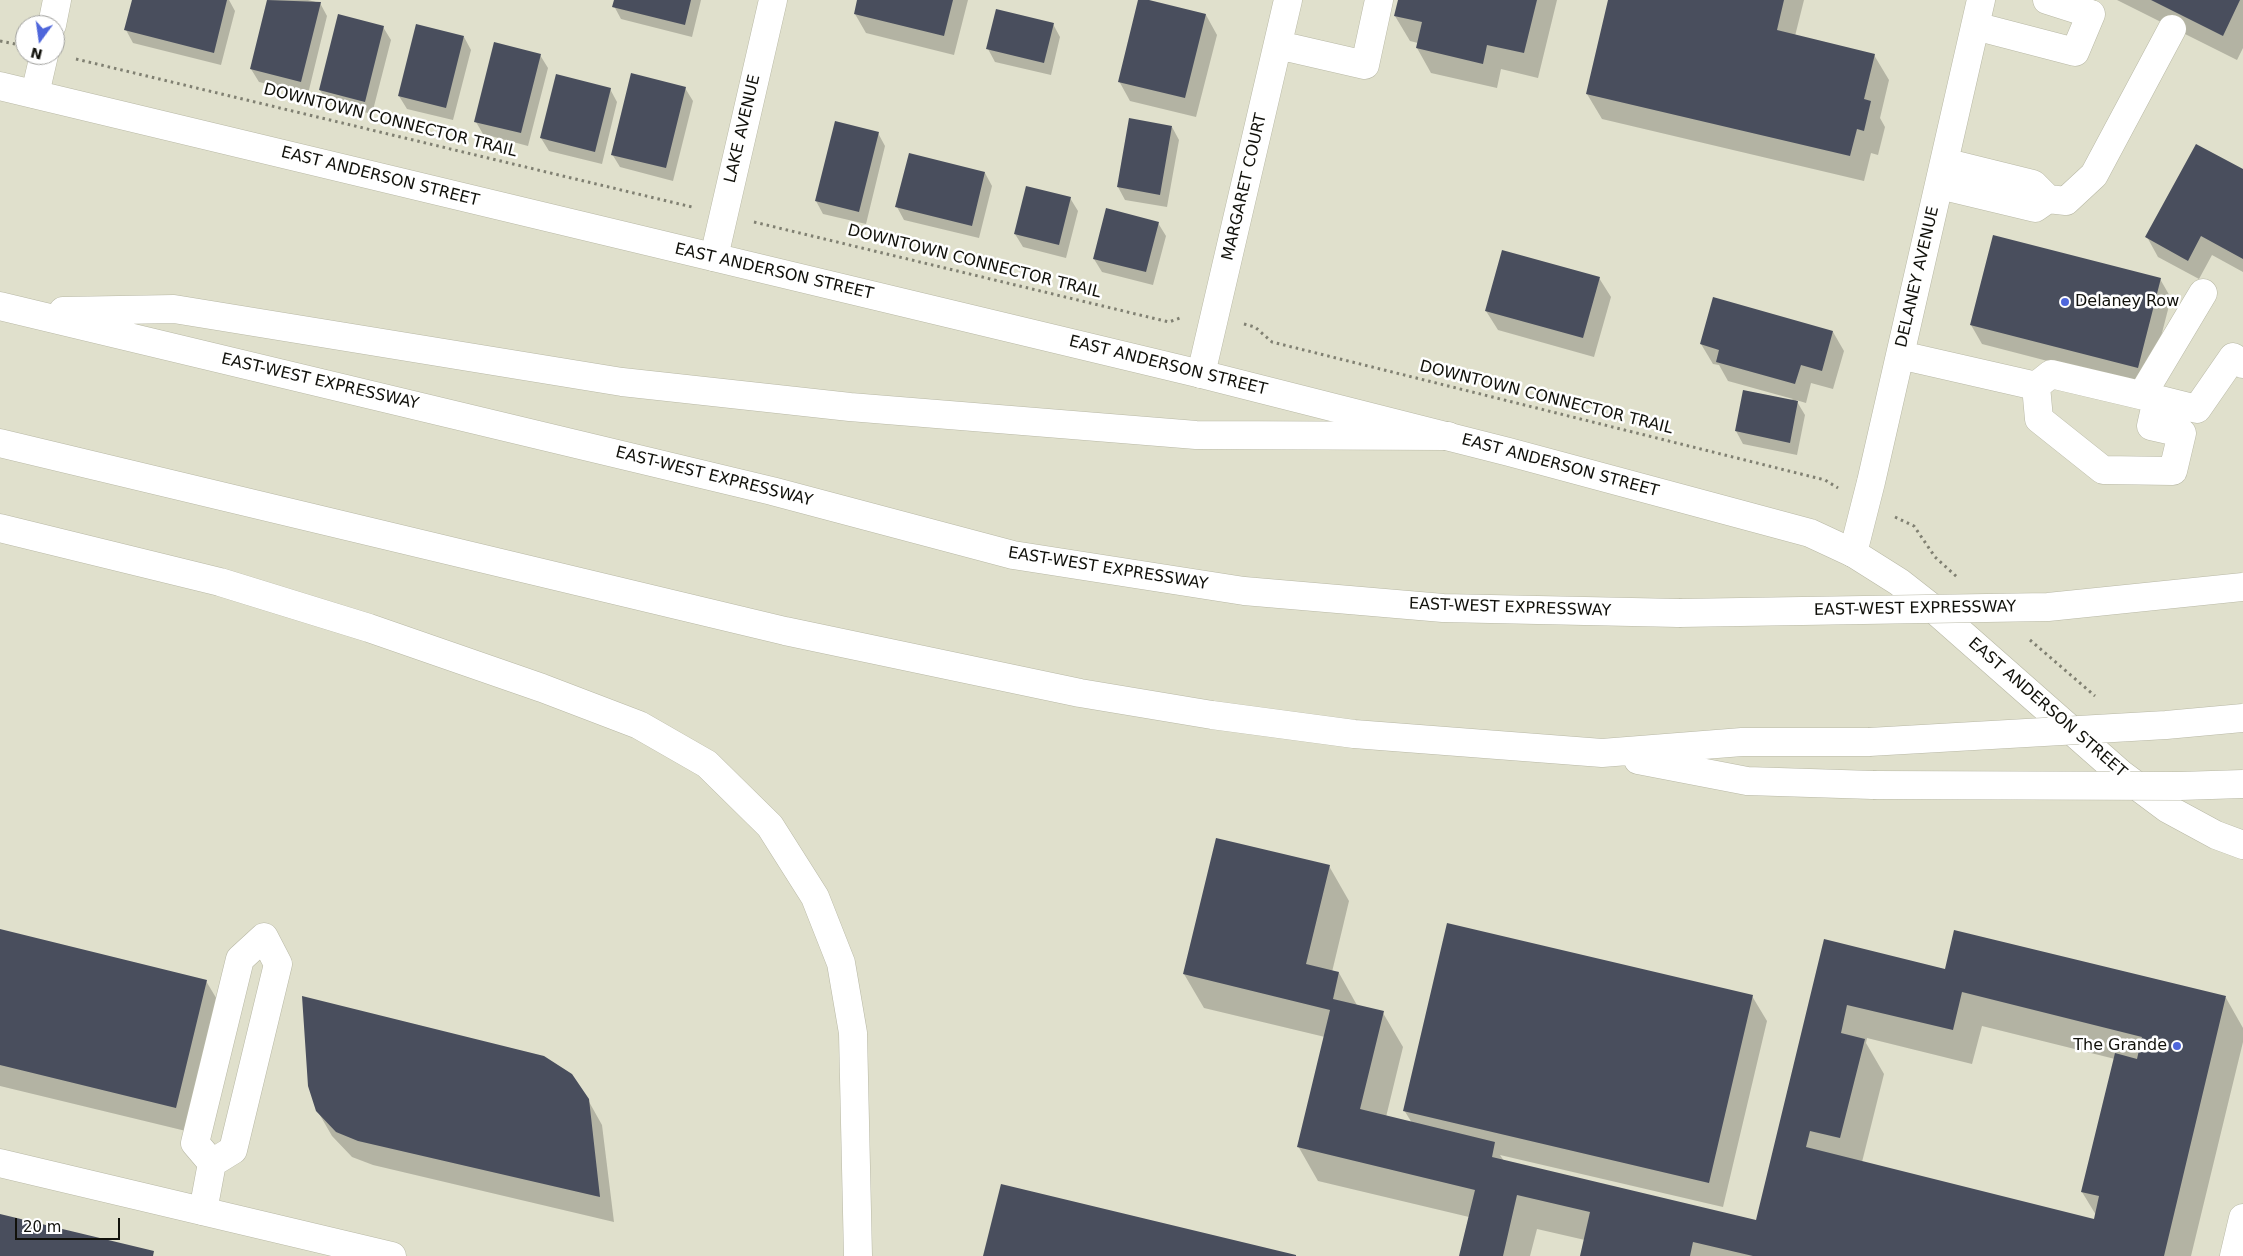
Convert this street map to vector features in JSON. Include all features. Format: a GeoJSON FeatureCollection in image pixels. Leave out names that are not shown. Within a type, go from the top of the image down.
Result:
{"type":"FeatureCollection","features":[{"type":"Feature","properties":{"kind":"main road"},"geometry":{"type":"LineString","coordinates":[[54,15],[57,0]]}},
{"type":"Feature","properties":{"kind":"main road","name":"LAKE AVENUE"},"geometry":{"type":"LineString","coordinates":[[714,257],[773,0]]}},
{"type":"Feature","properties":{"kind":"main road","name":"MARGARET COURT"},"geometry":{"type":"LineString","coordinates":[[1201,374],[1288,0]]}},
{"type":"Feature","properties":{"kind":"main road"},"geometry":{"type":"LineString","coordinates":[[1278,45],[1365,65],[1379,0]]}},
{"type":"Feature","properties":{"kind":"main road"},"geometry":{"type":"LineString","coordinates":[[1978,13],[2075,52],[2091,43],[2090,14],[2047,0]]}},
{"type":"Feature","properties":{"kind":"main road","name":"DELANEY AVENUE"},"geometry":{"type":"LineString","coordinates":[[1853,553],[1978,13]]}},
{"type":"Feature","properties":{"kind":"main road"},"geometry":{"type":"LineString","coordinates":[[1941,173],[2035,208],[2048,199],[2066,201],[2094,175],[2172,29]]}},
{"type":"Feature","properties":{"kind":"main road"},"geometry":{"type":"LineString","coordinates":[[35,94],[51,65]]}},
{"type":"Feature","properties":{"kind":"main road","name":"EAST ANDERSON STREET"},"geometry":{"type":"LineString","coordinates":[[0,86],[1201,374],[1448,436],[1810,533],[1853,553],[1899,582],[1936,610],[2121,774],[2168,810],[2216,835],[2243,845]]}},
{"type":"Feature","properties":{"kind":"main road"},"geometry":{"type":"LineString","coordinates":[[2036,386],[2039,419],[2103,470],[2173,471],[2182,433],[2151,426],[2150,397],[2203,293]]}},
{"type":"Feature","properties":{"kind":"main road"},"geometry":{"type":"LineString","coordinates":[[12,308],[174,309],[622,382],[850,407],[1196,435],[1448,436]]}},
{"type":"Feature","properties":{"kind":"main road","name":"EAST-WEST EXPRESSWAY"},"geometry":{"type":"LineString","coordinates":[[12,308],[772,491],[1013,555],[1253,592],[1443,608],[1679,613],[2048,607],[2243,586]]}},
{"type":"Feature","properties":{"kind":"main road"},"geometry":{"type":"LineString","coordinates":[[1900,355],[2036,386]]}},
{"type":"Feature","properties":{"kind":"main road"},"geometry":{"type":"LineString","coordinates":[[2036,386],[2051,374],[2197,409],[2232,357],[2243,364]]}},
{"type":"Feature","properties":{"kind":"main road"},"geometry":{"type":"LineString","coordinates":[[0,443],[785,631],[1080,693],[1212,715],[1354,734],[1602,753],[1747,781],[1873,785],[2180,786],[2243,784]]}},
{"type":"Feature","properties":{"kind":"main road"},"geometry":{"type":"LineString","coordinates":[[0,528],[220,582],[369,628],[542,688],[639,725],[707,764],[770,826],[815,897],[841,963],[853,1034],[858,1256]]}},
{"type":"Feature","properties":{"kind":"main road"},"geometry":{"type":"LineString","coordinates":[[1602,753],[1742,742],[1869,742],[2166,725],[2243,718]]}},
{"type":"Feature","properties":{"kind":"main road"},"geometry":{"type":"LineString","coordinates":[[203,1211],[212,1163],[233,1150],[278,964],[264,937],[240,959],[195,1143],[212,1163]]}},
{"type":"Feature","properties":{"kind":"main road"},"geometry":{"type":"LineString","coordinates":[[0,1164],[392,1256]]}},
{"type":"Feature","properties":{"kind":"main road"},"geometry":{"type":"LineString","coordinates":[[2234,1256],[2243,1218]]}},
{"type":"Feature","properties":{"kind":"path"},"geometry":{"type":"LineString","coordinates":[[0,41],[15,44]]}},
{"type":"Feature","properties":{"kind":"path","name":"DOWNTOWN CONNECTOR TRAIL"},"geometry":{"type":"LineString","coordinates":[[65,58],[698,209]]}},
{"type":"Feature","properties":{"kind":"path","name":"DOWNTOWN CONNECTOR TRAIL"},"geometry":{"type":"LineString","coordinates":[[746,220],[1170,322],[1186,316]]}},
{"type":"Feature","properties":{"kind":"path","name":"DOWNTOWN CONNECTOR TRAIL"},"geometry":{"type":"LineString","coordinates":[[1255,327],[1272,342],[1825,480],[1834,486]]}},
{"type":"Feature","properties":{"kind":"path"},"geometry":{"type":"LineString","coordinates":[[1914,526],[1923,542],[1935,557],[1960,579]]}},
{"type":"Feature","properties":{"kind":"path"},"geometry":{"type":"LineString","coordinates":[[2026,636],[2100,699]]}},
{"type":"Feature","properties":{"kind":"building"},"geometry":{"type":"Polygon","coordinates":[[[132,0],[227,0],[214,53],[124,30],[132,0]]]}},
{"type":"Feature","properties":{"kind":"building"},"geometry":{"type":"Polygon","coordinates":[[[267,0],[321,2],[301,82],[250,69],[267,0]]]}},
{"type":"Feature","properties":{"kind":"building"},"geometry":{"type":"Polygon","coordinates":[[[614,0],[691,0],[685,25],[612,7],[614,0]]]}},
{"type":"Feature","properties":{"kind":"building"},"geometry":{"type":"Polygon","coordinates":[[[857,0],[953,0],[944,36],[854,14],[857,0]]]}},
{"type":"Feature","properties":{"kind":"building"},"geometry":{"type":"Polygon","coordinates":[[[1138,0],[1149,0],[1206,14],[1185,98],[1118,82],[1138,0]]]}},
{"type":"Feature","properties":{"kind":"building"},"geometry":{"type":"Polygon","coordinates":[[[1398,0],[1537,0],[1524,53],[1487,45],[1483,64],[1416,48],[1422,22],[1394,16],[1398,0]]]}},
{"type":"Feature","properties":{"kind":"building"},"geometry":{"type":"Polygon","coordinates":[[[1608,0],[1784,0],[1777,30],[1875,54],[1864,99],[1871,101],[1864,131],[1857,129],[1850,156],[1586,94],[1608,0]]]}},
{"type":"Feature","properties":{"kind":"building"},"geometry":{"type":"Polygon","coordinates":[[[2151,0],[2240,0],[2223,36],[2151,0]]]}},
{"type":"Feature","properties":{"kind":"building"},"geometry":{"type":"Polygon","coordinates":[[[996,9],[1054,23],[1044,63],[986,49],[996,9]]]}},
{"type":"Feature","properties":{"kind":"building"},"geometry":{"type":"Polygon","coordinates":[[[338,14],[384,26],[365,102],[319,90],[338,14]]]}},
{"type":"Feature","properties":{"kind":"building"},"geometry":{"type":"Polygon","coordinates":[[[416,24],[464,36],[446,108],[398,96],[416,24]]]}},
{"type":"Feature","properties":{"kind":"building"},"geometry":{"type":"Polygon","coordinates":[[[494,42],[541,54],[521,133],[474,122],[494,42]]]}},
{"type":"Feature","properties":{"kind":"building"},"geometry":{"type":"Polygon","coordinates":[[[631,73],[686,87],[666,168],[611,155],[631,73]]]}},
{"type":"Feature","properties":{"kind":"building"},"geometry":{"type":"Polygon","coordinates":[[[556,74],[611,88],[595,152],[540,138],[556,74]]]}},
{"type":"Feature","properties":{"kind":"building"},"geometry":{"type":"Polygon","coordinates":[[[1129,118],[1172,126],[1160,195],[1117,187],[1129,118]]]}},
{"type":"Feature","properties":{"kind":"building"},"geometry":{"type":"Polygon","coordinates":[[[835,121],[879,132],[859,212],[815,201],[835,121]]]}},
{"type":"Feature","properties":{"kind":"building"},"geometry":{"type":"Polygon","coordinates":[[[2196,144],[2243,169],[2243,259],[2201,236],[2188,261],[2145,237],[2196,144]]]}},
{"type":"Feature","properties":{"kind":"building"},"geometry":{"type":"Polygon","coordinates":[[[909,153],[985,172],[972,226],[895,207],[909,153]]]}},
{"type":"Feature","properties":{"kind":"building"},"geometry":{"type":"Polygon","coordinates":[[[1026,186],[1071,197],[1059,245],[1014,234],[1026,186]]]}},
{"type":"Feature","properties":{"kind":"building"},"geometry":{"type":"Polygon","coordinates":[[[1106,208],[1159,222],[1146,272],[1093,259],[1106,208]]]}},
{"type":"Feature","properties":{"kind":"building","name":"Delaney Row"},"geometry":{"type":"Polygon","coordinates":[[[1993,235],[2161,278],[2138,368],[1970,325],[1993,235]]]}},
{"type":"Feature","properties":{"kind":"building"},"geometry":{"type":"Polygon","coordinates":[[[1502,250],[1600,277],[1583,338],[1485,311],[1502,250]]]}},
{"type":"Feature","properties":{"kind":"building"},"geometry":{"type":"Polygon","coordinates":[[[1713,297],[1833,331],[1822,371],[1801,365],[1795,384],[1716,362],[1719,350],[1700,344],[1713,297]]]}},
{"type":"Feature","properties":{"kind":"building"},"geometry":{"type":"Polygon","coordinates":[[[1743,390],[1798,401],[1790,443],[1735,431],[1743,390]]]}},
{"type":"Feature","properties":{"kind":"building","name":"The Grande"},"geometry":{"type":"Polygon","coordinates":[[[1216,838],[1330,865],[1306,964],[1339,972],[1333,999],[1384,1011],[1360,1109],[1495,1142],[1492,1157],[1756,1220],[1824,939],[1945,969],[1954,930],[2226,996],[2164,1256],[1753,1256],[1693,1242],[1690,1256],[1580,1256],[1590,1212],[1517,1195],[1503,1256],[1459,1256],[1475,1190],[1297,1147],[1330,1010],[1183,974],[1216,838]],[[1962,992],[1953,1030],[1847,1005],[1841,1033],[1865,1039],[1840,1138],[1810,1131],[1806,1147],[2094,1219],[2099,1196],[2081,1192],[2115,1053],[2137,1059],[2142,1037],[1962,992]]]}},
{"type":"Feature","properties":{"kind":"building"},"geometry":{"type":"Polygon","coordinates":[[[1447,923],[1753,995],[1709,1183],[1403,1111],[1447,923]]]}},
{"type":"Feature","properties":{"kind":"building"},"geometry":{"type":"Polygon","coordinates":[[[0,929],[207,980],[176,1108],[0,1065],[0,929]]]}},
{"type":"Feature","properties":{"kind":"building"},"geometry":{"type":"Polygon","coordinates":[[[302,996],[544,1056],[572,1074],[589,1099],[600,1197],[358,1141],[336,1132],[316,1111],[308,1086],[302,996]]]}},
{"type":"Feature","properties":{"kind":"building"},"geometry":{"type":"Polygon","coordinates":[[[1001,1184],[1296,1255],[1296,1256],[983,1256],[1001,1184]]]}},
{"type":"Feature","properties":{"kind":"building"},"geometry":{"type":"Polygon","coordinates":[[[0,1214],[154,1251],[153,1256],[0,1256],[0,1214]]]}},
{"type":"Feature","properties":{"kind":"place","name":"Delaney Row"},"geometry":{"type":"Point","coordinates":[2065,302]}},
{"type":"Feature","properties":{"kind":"place","name":"The Grande"},"geometry":{"type":"Point","coordinates":[2177,1046]}}]}
